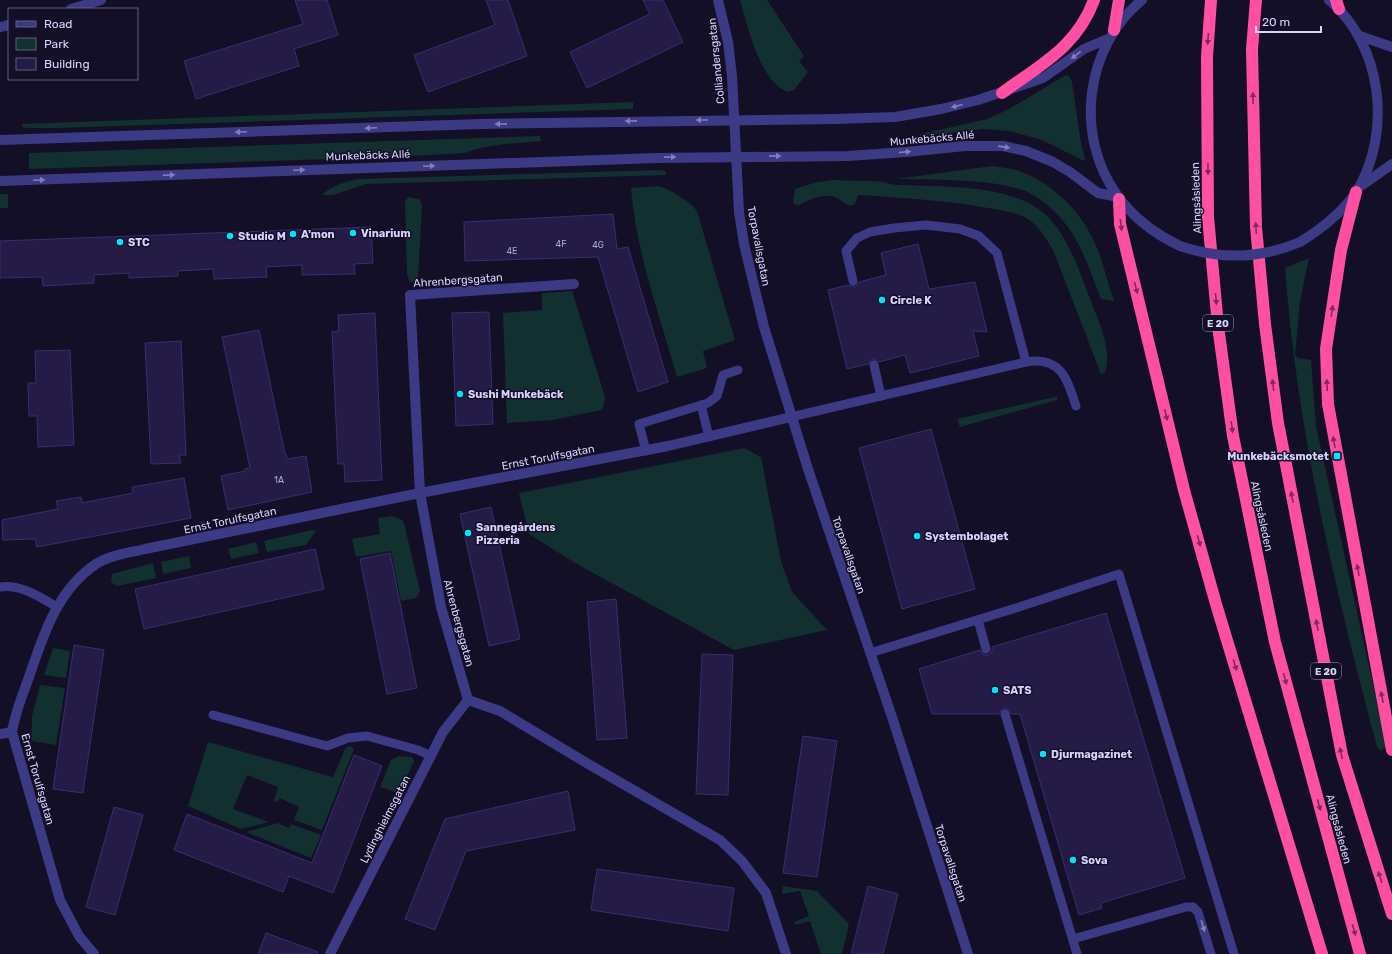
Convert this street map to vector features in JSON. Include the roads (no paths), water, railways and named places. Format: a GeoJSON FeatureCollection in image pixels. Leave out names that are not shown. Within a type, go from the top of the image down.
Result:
{"type":"FeatureCollection","features":[{"type":"Feature","properties":{"kind":"highway"},"geometry":{"type":"LineString","coordinates":[[1002,93],[1043,66],[1071,41],[1084,22],[1094,0]]}},
{"type":"Feature","properties":{"kind":"highway"},"geometry":{"type":"LineString","coordinates":[[1112,34],[1119,0]]}},
{"type":"Feature","properties":{"kind":"highway","name":"Alingsåsleden"},"geometry":{"type":"LineString","coordinates":[[1211,0],[1207,57],[1208,217],[1218,326],[1233,436],[1275,642],[1360,954]]}},
{"type":"Feature","properties":{"kind":"highway","name":"E 20"},"geometry":{"type":"LineString","coordinates":[[1256,0],[1252,49],[1256,227],[1265,324],[1278,423],[1342,755],[1392,914]]}},
{"type":"Feature","properties":{"kind":"highway"},"geometry":{"type":"LineString","coordinates":[[1358,190],[1341,250],[1326,349],[1328,404],[1392,750]]}},
{"type":"Feature","properties":{"kind":"highway"},"geometry":{"type":"LineString","coordinates":[[1119,198],[1120,224],[1184,490],[1218,612],[1322,954]]}},
{"type":"Feature","properties":{"kind":"street"},"geometry":{"type":"LineString","coordinates":[[74,8],[102,0]]}},
{"type":"Feature","properties":{"kind":"street","name":"Colliandersgatan"},"geometry":{"type":"LineString","coordinates":[[718,0],[728,42],[734,120]]}},
{"type":"Feature","properties":{"kind":"street"},"geometry":{"type":"LineString","coordinates":[[1142,0],[1112,34],[1101,57],[1094,77],[1090,119],[1098,160],[1119,198],[1140,222],[1166,239],[1180,246],[1210,255],[1240,257],[1271,252],[1300,242],[1332,220],[1358,190],[1392,164]]}},
{"type":"Feature","properties":{"kind":"street"},"geometry":{"type":"LineString","coordinates":[[1329,0],[1337,5],[1360,36],[1374,68],[1378,85],[1380,115],[1374,155],[1358,190]]}},
{"type":"Feature","properties":{"kind":"street"},"geometry":{"type":"LineString","coordinates":[[0,140],[472,124],[895,117],[941,109],[1002,93],[1043,78],[1084,49],[1112,34]]}},
{"type":"Feature","properties":{"kind":"street"},"geometry":{"type":"LineString","coordinates":[[1360,36],[1392,47]]}},
{"type":"Feature","properties":{"kind":"street"},"geometry":{"type":"LineString","coordinates":[[734,120],[736,157]]}},
{"type":"Feature","properties":{"kind":"street","name":"Munkebäcks Allé"},"geometry":{"type":"LineString","coordinates":[[0,181],[326,168],[664,158],[848,156],[965,146],[1003,146],[1026,151],[1053,162],[1070,172],[1098,193],[1119,198]]}},
{"type":"Feature","properties":{"kind":"street","name":"Torpavallsgatan"},"geometry":{"type":"LineString","coordinates":[[736,157],[739,212],[744,244],[764,326],[791,417],[968,954]]}},
{"type":"Feature","properties":{"kind":"street","name":"Ahrenbergsgatan"},"geometry":{"type":"LineString","coordinates":[[468,700],[441,607],[420,493],[410,295],[574,284]]}},
{"type":"Feature","properties":{"kind":"street","name":"Ernst Torulfsgatan"},"geometry":{"type":"LineString","coordinates":[[94,954],[79,936],[60,900],[12,732],[15,715],[42,640],[57,607],[82,575],[97,564],[116,556],[420,493],[646,451],[791,417]]}},
{"type":"Feature","properties":{"kind":"street"},"geometry":{"type":"LineString","coordinates":[[468,700],[500,711],[720,840],[742,861],[766,893],[786,954]]}},
{"type":"Feature","properties":{"kind":"street","name":"Lydinghielmsgatan"},"geometry":{"type":"LineString","coordinates":[[330,954],[443,732],[468,700]]}},
{"type":"Feature","properties":{"kind":"street"},"geometry":{"type":"LineString","coordinates":[[0,734],[12,732]]}},
{"type":"Feature","properties":{"kind":"lane"},"geometry":{"type":"LineString","coordinates":[[853,281],[846,251],[857,238],[870,232],[926,225],[960,229],[979,236],[997,253],[1026,362]]}},
{"type":"Feature","properties":{"kind":"lane"},"geometry":{"type":"LineString","coordinates":[[791,417],[808,411],[881,396],[1026,362],[1043,362],[1054,365],[1061,371],[1066,377],[1076,406]]}},
{"type":"Feature","properties":{"kind":"lane"},"geometry":{"type":"LineString","coordinates":[[874,365],[881,396]]}},
{"type":"Feature","properties":{"kind":"lane"},"geometry":{"type":"LineString","coordinates":[[646,451],[639,424],[708,403],[717,396],[723,375],[738,370]]}},
{"type":"Feature","properties":{"kind":"lane"},"geometry":{"type":"LineString","coordinates":[[700,405],[709,437]]}},
{"type":"Feature","properties":{"kind":"lane"},"geometry":{"type":"LineString","coordinates":[[870,653],[978,620],[1119,574],[1234,954]]}},
{"type":"Feature","properties":{"kind":"lane"},"geometry":{"type":"LineString","coordinates":[[0,588],[23,590],[57,607]]}},
{"type":"Feature","properties":{"kind":"lane"},"geometry":{"type":"LineString","coordinates":[[978,620],[986,649]]}},
{"type":"Feature","properties":{"kind":"lane"},"geometry":{"type":"LineString","coordinates":[[1005,714],[1077,954]]}},
{"type":"Feature","properties":{"kind":"lane"},"geometry":{"type":"LineString","coordinates":[[213,715],[327,746],[348,738],[367,736],[418,750],[431,756]]}},
{"type":"Feature","properties":{"kind":"lane"},"geometry":{"type":"LineString","coordinates":[[1073,939],[1186,907],[1193,907],[1198,912],[1211,954]]}},
{"type":"Feature","properties":{"kind":"place","name":"Vinarium"},"geometry":{"type":"Point","coordinates":[353,233]}},
{"type":"Feature","properties":{"kind":"place","name":"A'mon"},"geometry":{"type":"Point","coordinates":[293,234]}},
{"type":"Feature","properties":{"kind":"place","name":"Studio M"},"geometry":{"type":"Point","coordinates":[230,236]}},
{"type":"Feature","properties":{"kind":"place","name":"STC"},"geometry":{"type":"Point","coordinates":[120,242]}},
{"type":"Feature","properties":{"kind":"place","name":"Circle K"},"geometry":{"type":"Point","coordinates":[882,300]}},
{"type":"Feature","properties":{"kind":"place","name":"Sushi Munkebäck"},"geometry":{"type":"Point","coordinates":[460,394]}},
{"type":"Feature","properties":{"kind":"place","name":"Munkebäcksmotet"},"geometry":{"type":"Point","coordinates":[1337,456]}},
{"type":"Feature","properties":{"kind":"place","name":"Sannegårdens Pizzeria"},"geometry":{"type":"Point","coordinates":[468,533]}},
{"type":"Feature","properties":{"kind":"place","name":"Systembolaget"},"geometry":{"type":"Point","coordinates":[917,536]}},
{"type":"Feature","properties":{"kind":"place","name":"SATS"},"geometry":{"type":"Point","coordinates":[995,690]}},
{"type":"Feature","properties":{"kind":"place","name":"Djurmagazinet"},"geometry":{"type":"Point","coordinates":[1043,754]}},
{"type":"Feature","properties":{"kind":"place","name":"Sova"},"geometry":{"type":"Point","coordinates":[1073,860]}}]}
